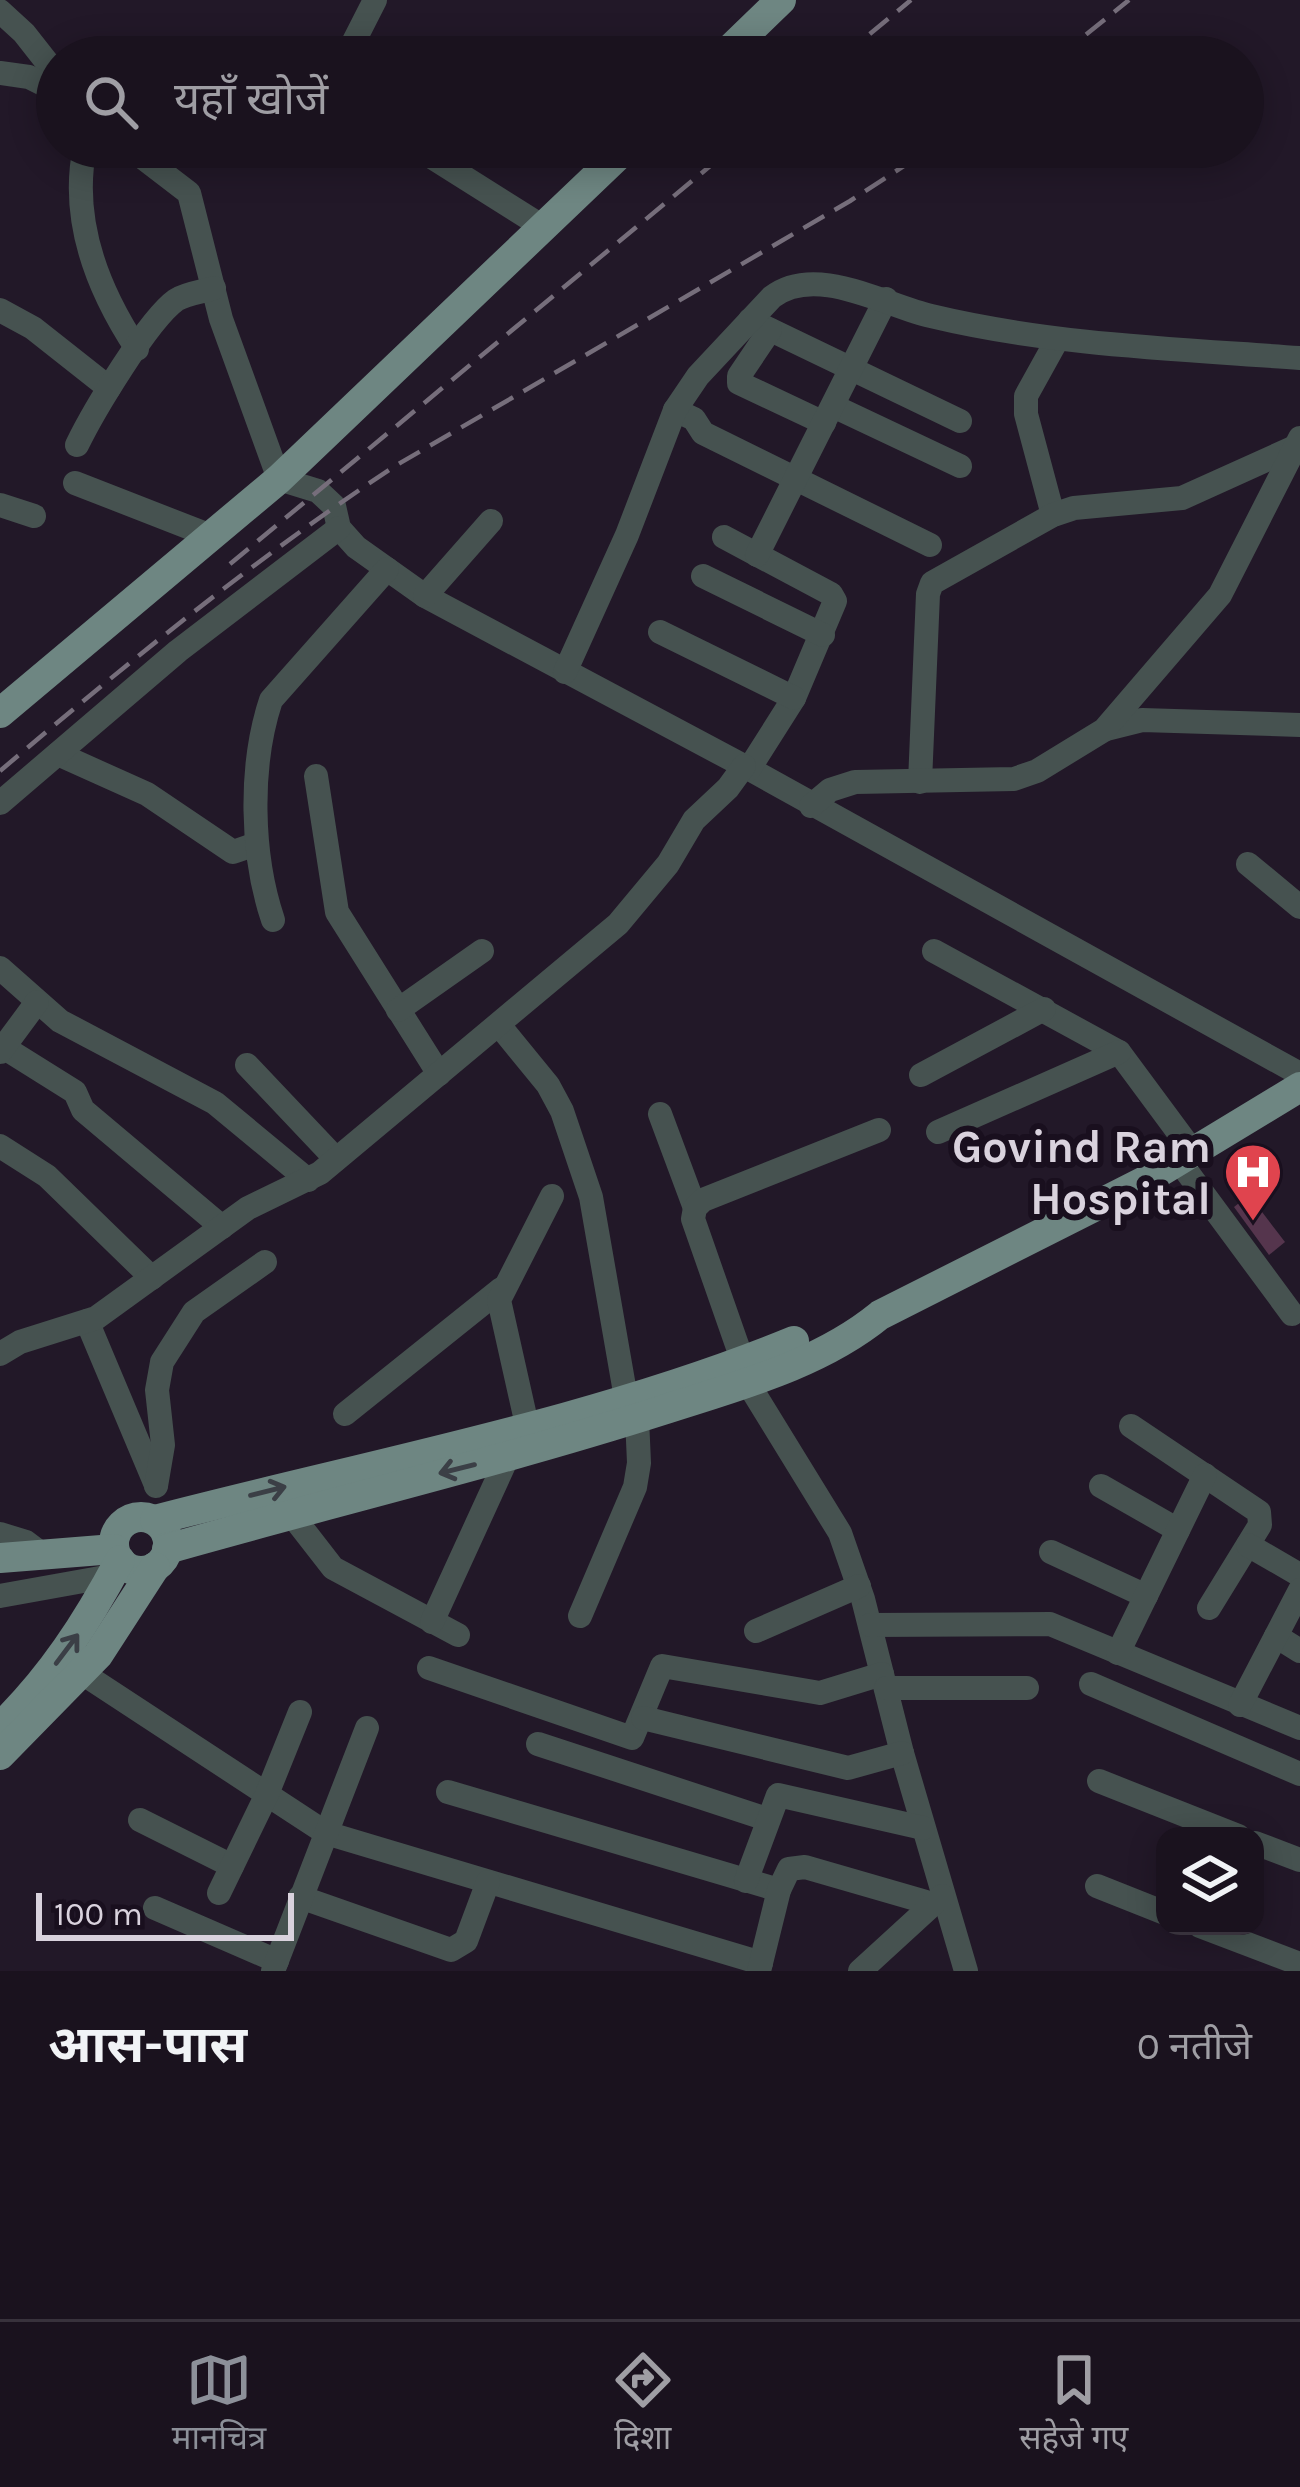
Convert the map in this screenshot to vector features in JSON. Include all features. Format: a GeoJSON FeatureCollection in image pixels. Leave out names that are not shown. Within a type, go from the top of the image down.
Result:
{"type":"FeatureCollection","features":[{"type":"Feature","properties":{"kind":"main road"},"geometry":{"type":"LineString","coordinates":[[744,36],[782,0]]}},
{"type":"Feature","properties":{"kind":"main road"},"geometry":{"type":"LineString","coordinates":[[0,713],[279,478],[605,168]]}},
{"type":"Feature","properties":{"kind":"main road"},"geometry":{"type":"LineString","coordinates":[[161,1538],[291,1514],[508,1456],[742,1370],[847,1340],[880,1315],[1186,1156],[1300,1087]]}},
{"type":"Feature","properties":{"kind":"main road"},"geometry":{"type":"LineString","coordinates":[[0,1558],[42,1554],[115,1562],[137,1571],[161,1538],[527,1425],[632,1408]]}},
{"type":"Feature","properties":{"kind":"main road"},"geometry":{"type":"LineString","coordinates":[[0,1727],[63,1656],[115,1562],[116,1532],[136,1517],[161,1538]]}},
{"type":"Feature","properties":{"kind":"main road"},"geometry":{"type":"LineString","coordinates":[[0,1756],[116,1630],[161,1538]]}},
{"type":"Feature","properties":{"kind":"street"},"geometry":{"type":"LineString","coordinates":[[357,36],[375,0]]}},
{"type":"Feature","properties":{"kind":"street"},"geometry":{"type":"LineString","coordinates":[[0,11],[36,52]]}},
{"type":"Feature","properties":{"kind":"street"},"geometry":{"type":"LineString","coordinates":[[0,73],[36,78]]}},
{"type":"Feature","properties":{"kind":"street"},"geometry":{"type":"LineString","coordinates":[[81,168],[80,208],[106,299],[137,350]]}},
{"type":"Feature","properties":{"kind":"street"},"geometry":{"type":"LineString","coordinates":[[156,168],[190,194],[214,288],[279,478],[318,491],[334,506],[339,528],[356,547],[425,596],[1300,1074]]}},
{"type":"Feature","properties":{"kind":"street"},"geometry":{"type":"LineString","coordinates":[[449,168],[543,227]]}},
{"type":"Feature","properties":{"kind":"street"},"geometry":{"type":"LineString","coordinates":[[960,466],[739,383],[778,292],[792,286],[859,289],[934,317],[1058,340],[1300,358]]}},
{"type":"Feature","properties":{"kind":"street"},"geometry":{"type":"LineString","coordinates":[[77,445],[109,388],[175,302],[214,288]]}},
{"type":"Feature","properties":{"kind":"street"},"geometry":{"type":"LineString","coordinates":[[757,555],[886,299]]}},
{"type":"Feature","properties":{"kind":"street"},"geometry":{"type":"LineString","coordinates":[[0,310],[33,328],[109,388]]}},
{"type":"Feature","properties":{"kind":"street"},"geometry":{"type":"LineString","coordinates":[[760,325],[960,421]]}},
{"type":"Feature","properties":{"kind":"street"},"geometry":{"type":"LineString","coordinates":[[565,672],[627,536],[675,410],[698,376],[760,325]]}},
{"type":"Feature","properties":{"kind":"street"},"geometry":{"type":"LineString","coordinates":[[1053,515],[1026,413],[1026,396],[1058,340]]}},
{"type":"Feature","properties":{"kind":"street"},"geometry":{"type":"LineString","coordinates":[[675,410],[694,419],[703,434],[930,545]]}},
{"type":"Feature","properties":{"kind":"street"},"geometry":{"type":"LineString","coordinates":[[920,782],[929,588],[938,579],[1053,515],[1074,508],[1182,498],[1298,442]]}},
{"type":"Feature","properties":{"kind":"street"},"geometry":{"type":"LineString","coordinates":[[1104,730],[1220,595],[1298,442]]}},
{"type":"Feature","properties":{"kind":"street"},"geometry":{"type":"LineString","coordinates":[[75,483],[211,536]]}},
{"type":"Feature","properties":{"kind":"street"},"geometry":{"type":"LineString","coordinates":[[0,506],[34,516]]}},
{"type":"Feature","properties":{"kind":"street"},"geometry":{"type":"LineString","coordinates":[[425,596],[490,521]]}},
{"type":"Feature","properties":{"kind":"street"},"geometry":{"type":"LineString","coordinates":[[0,803],[178,652],[339,528]]}},
{"type":"Feature","properties":{"kind":"street"},"geometry":{"type":"LineString","coordinates":[[0,1354],[20,1342],[87,1321],[264,1199],[308,1180],[618,924],[668,864],[694,820],[746,768],[794,698],[835,607],[834,598],[724,537]]}},
{"type":"Feature","properties":{"kind":"street"},"geometry":{"type":"LineString","coordinates":[[273,920],[261,885],[256,844],[261,739],[271,700],[387,569]]}},
{"type":"Feature","properties":{"kind":"street"},"geometry":{"type":"LineString","coordinates":[[704,576],[823,635]]}},
{"type":"Feature","properties":{"kind":"street"},"geometry":{"type":"LineString","coordinates":[[660,632],[794,698]]}},
{"type":"Feature","properties":{"kind":"street"},"geometry":{"type":"LineString","coordinates":[[811,806],[842,784],[1014,779],[1037,771],[1104,730],[1142,720],[1300,725]]}},
{"type":"Feature","properties":{"kind":"street"},"geometry":{"type":"LineString","coordinates":[[58,754],[148,794],[232,852],[256,844]]}},
{"type":"Feature","properties":{"kind":"street"},"geometry":{"type":"LineString","coordinates":[[316,776],[337,912],[439,1074]]}},
{"type":"Feature","properties":{"kind":"street"},"geometry":{"type":"LineString","coordinates":[[1248,864],[1300,907]]}},
{"type":"Feature","properties":{"kind":"street"},"geometry":{"type":"LineString","coordinates":[[398,1010],[482,950]]}},
{"type":"Feature","properties":{"kind":"street"},"geometry":{"type":"LineString","coordinates":[[934,951],[1119,1052],[1292,1314]]}},
{"type":"Feature","properties":{"kind":"street"},"geometry":{"type":"LineString","coordinates":[[1,970],[84,1036],[215,1103],[308,1180]]}},
{"type":"Feature","properties":{"kind":"street"},"geometry":{"type":"LineString","coordinates":[[37,1002],[2,1050],[75,1092],[83,1110],[222,1228]]}},
{"type":"Feature","properties":{"kind":"street"},"geometry":{"type":"LineString","coordinates":[[921,1075],[1044,1009]]}},
{"type":"Feature","properties":{"kind":"street"},"geometry":{"type":"LineString","coordinates":[[499,1024],[548,1085],[562,1111],[591,1198],[632,1408],[639,1474],[580,1616]]}},
{"type":"Feature","properties":{"kind":"street"},"geometry":{"type":"LineString","coordinates":[[938,1132],[1119,1052]]}},
{"type":"Feature","properties":{"kind":"street"},"geometry":{"type":"LineString","coordinates":[[247,1065],[336,1160]]}},
{"type":"Feature","properties":{"kind":"street"},"geometry":{"type":"LineString","coordinates":[[659,1114],[695,1208]]}},
{"type":"Feature","properties":{"kind":"street"},"geometry":{"type":"LineString","coordinates":[[879,1130],[703,1200],[692,1219],[742,1370],[841,1533],[870,1625],[937,1900],[966,1971]]}},
{"type":"Feature","properties":{"kind":"street"},"geometry":{"type":"LineString","coordinates":[[0,1146],[47,1176],[152,1278]]}},
{"type":"Feature","properties":{"kind":"street"},"geometry":{"type":"LineString","coordinates":[[345,1414],[501,1289],[552,1196]]}},
{"type":"Feature","properties":{"kind":"street"},"geometry":{"type":"LineString","coordinates":[[161,1538],[156,1486],[163,1444],[157,1390],[162,1362],[194,1312],[265,1262]]}},
{"type":"Feature","properties":{"kind":"street"},"geometry":{"type":"LineString","coordinates":[[501,1289],[500,1312],[527,1425]]}},
{"type":"Feature","properties":{"kind":"street"},"geometry":{"type":"LineString","coordinates":[[87,1321],[156,1486]]}},
{"type":"Feature","properties":{"kind":"street"},"geometry":{"type":"LineString","coordinates":[[1131,1426],[1259,1512],[1260,1525],[1209,1608]]}},
{"type":"Feature","properties":{"kind":"street"},"geometry":{"type":"LineString","coordinates":[[432,1622],[508,1456]]}},
{"type":"Feature","properties":{"kind":"street"},"geometry":{"type":"LineString","coordinates":[[1118,1653],[1205,1475]]}},
{"type":"Feature","properties":{"kind":"street"},"geometry":{"type":"LineString","coordinates":[[1101,1486],[1178,1530]]}},
{"type":"Feature","properties":{"kind":"street"},"geometry":{"type":"LineString","coordinates":[[291,1514],[333,1568],[458,1635]]}},
{"type":"Feature","properties":{"kind":"street"},"geometry":{"type":"LineString","coordinates":[[0,1534],[26,1542],[42,1554]]}},
{"type":"Feature","properties":{"kind":"street"},"geometry":{"type":"LineString","coordinates":[[1248,1545],[1300,1575]]}},
{"type":"Feature","properties":{"kind":"street"},"geometry":{"type":"LineString","coordinates":[[1051,1552],[1146,1596]]}},
{"type":"Feature","properties":{"kind":"street"},"geometry":{"type":"LineString","coordinates":[[0,1596],[115,1562]]}},
{"type":"Feature","properties":{"kind":"street"},"geometry":{"type":"LineString","coordinates":[[756,1630],[859,1586]]}},
{"type":"Feature","properties":{"kind":"street"},"geometry":{"type":"LineString","coordinates":[[1240,1705],[1300,1590]]}},
{"type":"Feature","properties":{"kind":"street"},"geometry":{"type":"LineString","coordinates":[[870,1625],[1037,1622],[1300,1728]]}},
{"type":"Feature","properties":{"kind":"street"},"geometry":{"type":"LineString","coordinates":[[1276,1636],[1300,1651]]}},
{"type":"Feature","properties":{"kind":"street"},"geometry":{"type":"LineString","coordinates":[[429,1668],[628,1738],[635,1736],[643,1718],[658,1670],[667,1665],[820,1693],[884,1681],[1027,1688]]}},
{"type":"Feature","properties":{"kind":"street"},"geometry":{"type":"LineString","coordinates":[[82,1672],[326,1833],[759,1967],[789,1869],[805,1867],[937,1900]]}},
{"type":"Feature","properties":{"kind":"street"},"geometry":{"type":"LineString","coordinates":[[1091,1684],[1300,1774]]}},
{"type":"Feature","properties":{"kind":"street"},"geometry":{"type":"LineString","coordinates":[[218,1893],[268,1794],[300,1712]]}},
{"type":"Feature","properties":{"kind":"street"},"geometry":{"type":"LineString","coordinates":[[643,1718],[848,1768],[902,1753]]}},
{"type":"Feature","properties":{"kind":"street"},"geometry":{"type":"LineString","coordinates":[[155,1908],[275,1966],[367,1728]]}},
{"type":"Feature","properties":{"kind":"street"},"geometry":{"type":"LineString","coordinates":[[538,1744],[767,1819]]}},
{"type":"Feature","properties":{"kind":"street"},"geometry":{"type":"LineString","coordinates":[[1099,1781],[1215,1827]]}},
{"type":"Feature","properties":{"kind":"street"},"geometry":{"type":"LineString","coordinates":[[448,1792],[779,1890]]}},
{"type":"Feature","properties":{"kind":"street"},"geometry":{"type":"LineString","coordinates":[[746,1880],[775,1798],[783,1795],[923,1828]]}},
{"type":"Feature","properties":{"kind":"street"},"geometry":{"type":"LineString","coordinates":[[140,1820],[232,1866]]}},
{"type":"Feature","properties":{"kind":"street"},"geometry":{"type":"LineString","coordinates":[[1264,1846],[1300,1860]]}},
{"type":"Feature","properties":{"kind":"street"},"geometry":{"type":"LineString","coordinates":[[300,1897],[451,1950],[466,1941],[488,1882]]}},
{"type":"Feature","properties":{"kind":"street"},"geometry":{"type":"LineString","coordinates":[[1096,1886],[1156,1909]]}},
{"type":"Feature","properties":{"kind":"street"},"geometry":{"type":"LineString","coordinates":[[860,1971],[937,1900]]}},
{"type":"Feature","properties":{"kind":"street"},"geometry":{"type":"LineString","coordinates":[[1224,1935],[1300,1964]]}},
{"type":"Feature","properties":{"kind":"building"},"geometry":{"type":"Polygon","coordinates":[[[1249,1195],[1285,1242],[1269,1255],[1234,1207],[1249,1195]]]}},
{"type":"Feature","properties":{"kind":"railway"},"geometry":{"type":"LineString","coordinates":[[867,36],[911,0]]}},
{"type":"Feature","properties":{"kind":"railway"},"geometry":{"type":"LineString","coordinates":[[1084,36],[1129,0]]}},
{"type":"Feature","properties":{"kind":"railway"},"geometry":{"type":"LineString","coordinates":[[230,564],[708,168]]}},
{"type":"Feature","properties":{"kind":"railway"},"geometry":{"type":"LineString","coordinates":[[0,771],[193,612],[395,466],[901,168]]}},
{"type":"Feature","properties":{"kind":"place","name":"Govind Ram Hospital"},"geometry":{"type":"Point","coordinates":[1253,1223]}}]}
